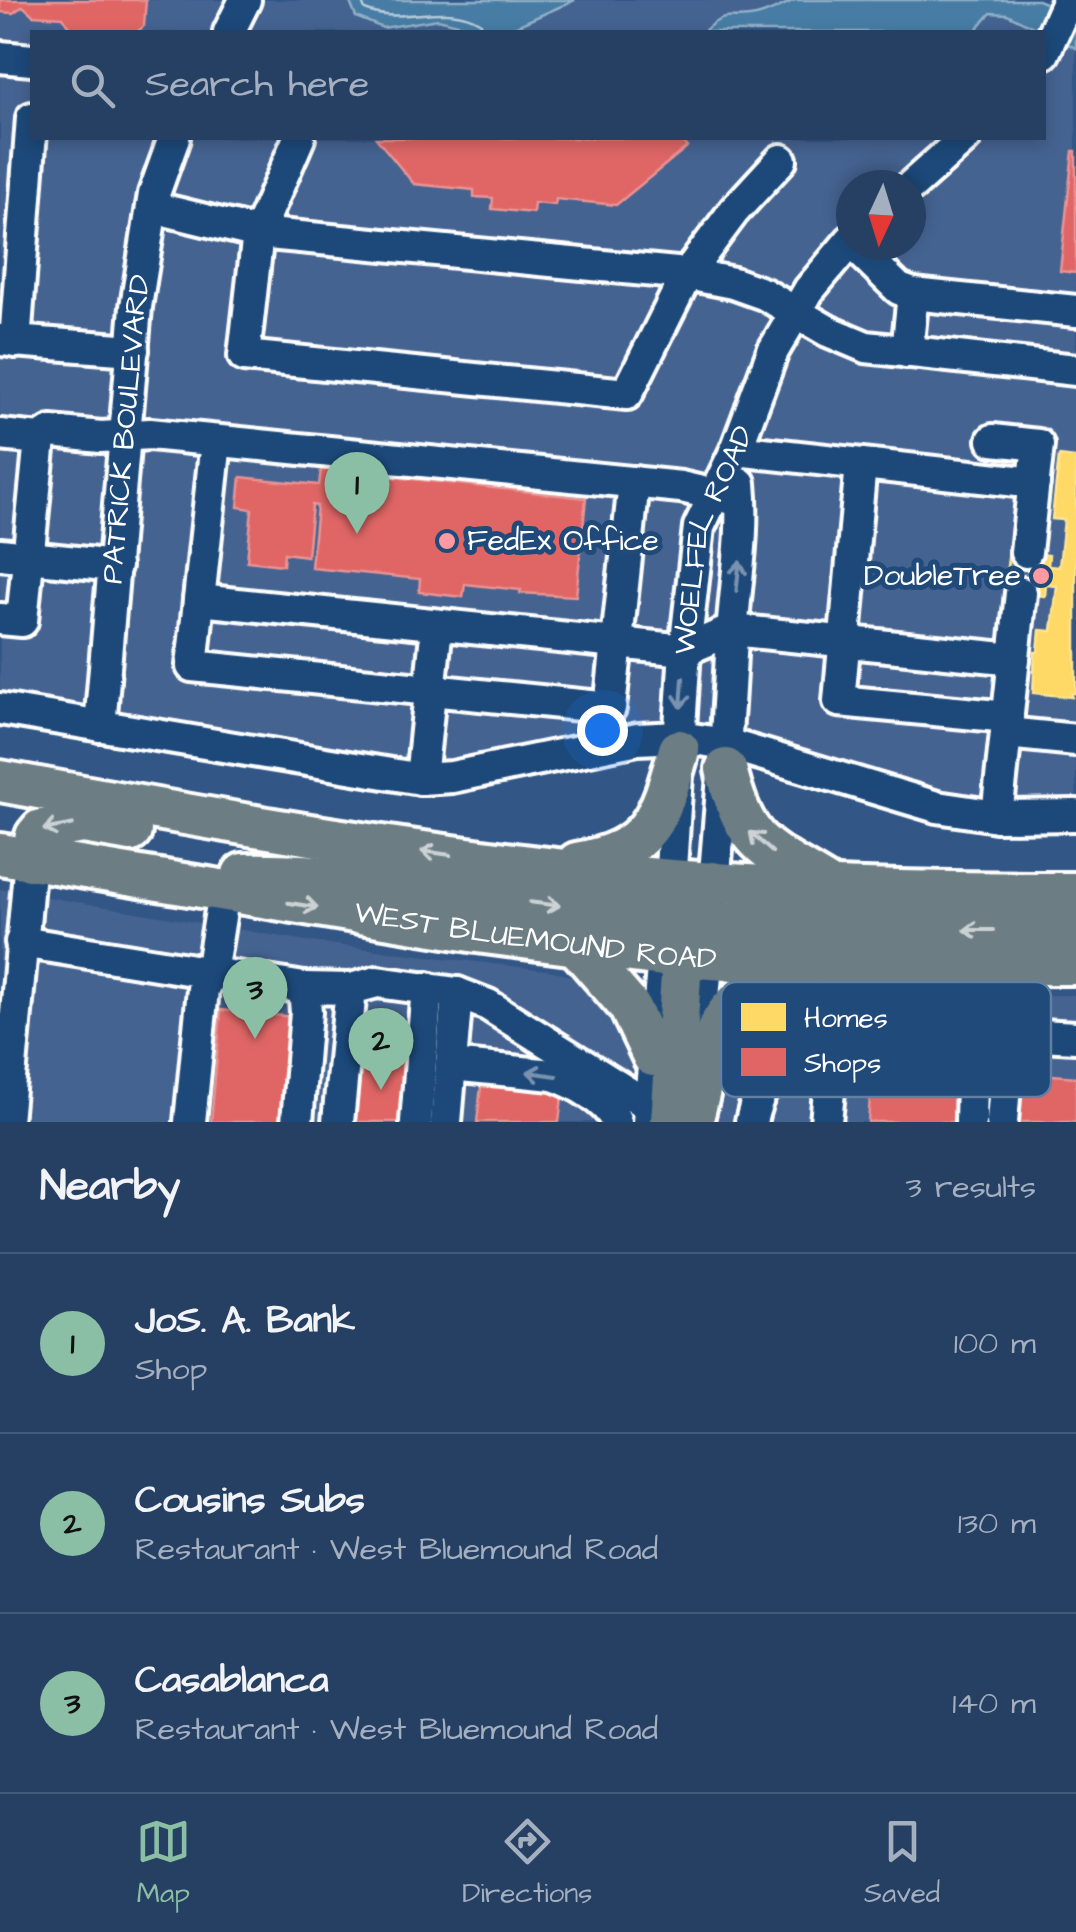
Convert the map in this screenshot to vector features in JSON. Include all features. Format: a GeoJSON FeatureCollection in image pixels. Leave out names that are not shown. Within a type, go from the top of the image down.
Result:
{"type":"FeatureCollection","features":[{"type":"Feature","properties":{"kind":"main road"},"geometry":{"type":"LineString","coordinates":[[532,866],[601,859],[635,843],[660,811],[679,744]]}},
{"type":"Feature","properties":{"kind":"main road"},"geometry":{"type":"LineString","coordinates":[[726,756],[735,806],[746,828],[768,850],[830,888]]}},
{"type":"Feature","properties":{"kind":"main road","name":"WEST BLUEMOUND ROAD"},"geometry":{"type":"LineString","coordinates":[[11,785],[364,843],[532,866],[684,930],[810,965],[1076,964]]}},
{"type":"Feature","properties":{"kind":"main road"},"geometry":{"type":"LineString","coordinates":[[15,857],[42,830],[83,823],[202,842],[364,843]]}},
{"type":"Feature","properties":{"kind":"main road","name":"WEST BLUEMOUND ROAD"},"geometry":{"type":"LineString","coordinates":[[15,857],[576,945],[684,930]]}},
{"type":"Feature","properties":{"kind":"main road"},"geometry":{"type":"LineString","coordinates":[[134,876],[274,873],[624,914],[684,930],[1076,928]]}},
{"type":"Feature","properties":{"kind":"main road"},"geometry":{"type":"LineString","coordinates":[[656,1117],[684,930],[714,882],[884,892],[1076,893]]}},
{"type":"Feature","properties":{"kind":"main road"},"geometry":{"type":"LineString","coordinates":[[576,945],[629,1006],[653,1056]]}},
{"type":"Feature","properties":{"kind":"main road"},"geometry":{"type":"LineString","coordinates":[[769,982],[810,965]]}},
{"type":"Feature","properties":{"kind":"main road"},"geometry":{"type":"LineString","coordinates":[[692,1122],[710,1046],[721,1023]]}},
{"type":"Feature","properties":{"kind":"street"},"geometry":{"type":"LineString","coordinates":[[230,30],[245,0]]}},
{"type":"Feature","properties":{"kind":"street"},"geometry":{"type":"LineString","coordinates":[[1046,49],[1068,1]]}},
{"type":"Feature","properties":{"kind":"street"},"geometry":{"type":"LineString","coordinates":[[0,57],[30,60]]}},
{"type":"Feature","properties":{"kind":"street"},"geometry":{"type":"LineString","coordinates":[[30,137],[8,341],[133,350]]}},
{"type":"Feature","properties":{"kind":"street","name":"PATRICK BOULEVARD"},"geometry":{"type":"LineString","coordinates":[[100,726],[136,307],[152,207],[173,140]]}},
{"type":"Feature","properties":{"kind":"street"},"geometry":{"type":"LineString","coordinates":[[297,140],[258,234],[244,356],[626,394],[687,274],[734,211],[781,160]]}},
{"type":"Feature","properties":{"kind":"street"},"geometry":{"type":"LineString","coordinates":[[926,173],[964,140]]}},
{"type":"Feature","properties":{"kind":"street"},"geometry":{"type":"LineString","coordinates":[[152,207],[258,234],[687,274],[734,283],[866,348],[1076,370]]}},
{"type":"Feature","properties":{"kind":"street","name":"WOELFEL ROAD"},"geometry":{"type":"LineString","coordinates":[[692,1122],[679,744],[699,527],[727,498],[736,450],[773,350],[795,310],[837,260]]}},
{"type":"Feature","properties":{"kind":"street"},"geometry":{"type":"LineString","coordinates":[[870,260],[898,289],[913,294],[1076,311]]}},
{"type":"Feature","properties":{"kind":"street"},"geometry":{"type":"LineString","coordinates":[[907,352],[913,294]]}},
{"type":"Feature","properties":{"kind":"street"},"geometry":{"type":"LineString","coordinates":[[0,435],[40,439],[51,432],[150,434],[681,487],[727,498]]}},
{"type":"Feature","properties":{"kind":"street"},"geometry":{"type":"LineString","coordinates":[[0,619],[22,621],[14,556],[40,439]]}},
{"type":"Feature","properties":{"kind":"street"},"geometry":{"type":"LineString","coordinates":[[992,440],[1038,445],[1026,552]]}},
{"type":"Feature","properties":{"kind":"street"},"geometry":{"type":"LineString","coordinates":[[216,441],[192,666],[610,708],[634,482]]}},
{"type":"Feature","properties":{"kind":"street"},"geometry":{"type":"LineString","coordinates":[[736,450],[1034,483]]}},
{"type":"Feature","properties":{"kind":"street"},"geometry":{"type":"LineString","coordinates":[[861,464],[839,701],[1007,725],[1076,740]]}},
{"type":"Feature","properties":{"kind":"street","name":"WOELFEL ROAD"},"geometry":{"type":"LineString","coordinates":[[714,882],[742,533],[727,498]]}},
{"type":"Feature","properties":{"kind":"street"},"geometry":{"type":"LineString","coordinates":[[14,556],[115,566]]}},
{"type":"Feature","properties":{"kind":"street"},"geometry":{"type":"LineString","coordinates":[[997,816],[1022,593]]}},
{"type":"Feature","properties":{"kind":"street"},"geometry":{"type":"LineString","coordinates":[[199,600],[685,650],[732,630],[1014,659]]}},
{"type":"Feature","properties":{"kind":"street"},"geometry":{"type":"LineString","coordinates":[[421,779],[438,625]]}},
{"type":"Feature","properties":{"kind":"street"},"geometry":{"type":"LineString","coordinates":[[0,709],[421,779],[452,777],[638,740],[679,744],[937,806],[997,816],[1076,816]]}},
{"type":"Feature","properties":{"kind":"street"},"geometry":{"type":"LineString","coordinates":[[6,1122],[15,857]]}},
{"type":"Feature","properties":{"kind":"street"},"geometry":{"type":"LineString","coordinates":[[190,1122],[203,988],[212,973],[224,892]]}},
{"type":"Feature","properties":{"kind":"street","name":"WOELFEL ROAD"},"geometry":{"type":"LineString","coordinates":[[656,1117],[653,1056],[684,930]]}},
{"type":"Feature","properties":{"kind":"street"},"geometry":{"type":"LineString","coordinates":[[14,933],[304,988],[350,988],[378,982],[458,994],[488,1005],[656,1117]]}},
{"type":"Feature","properties":{"kind":"street"},"geometry":{"type":"LineString","coordinates":[[1024,982],[1026,964]]}},
{"type":"Feature","properties":{"kind":"street"},"geometry":{"type":"LineString","coordinates":[[297,1122],[306,1012],[304,988]]}},
{"type":"Feature","properties":{"kind":"street"},"geometry":{"type":"LineString","coordinates":[[338,1122],[350,988]]}},
{"type":"Feature","properties":{"kind":"street"},"geometry":{"type":"LineString","coordinates":[[416,1122],[426,988]]}},
{"type":"Feature","properties":{"kind":"street"},"geometry":{"type":"LineString","coordinates":[[446,1122],[458,994]]}},
{"type":"Feature","properties":{"kind":"street"},"geometry":{"type":"LineString","coordinates":[[1051,1037],[1076,1037]]}},
{"type":"Feature","properties":{"kind":"street"},"geometry":{"type":"LineString","coordinates":[[346,1046],[356,1062],[352,1122]]}},
{"type":"Feature","properties":{"kind":"street"},"geometry":{"type":"LineString","coordinates":[[406,1122],[412,1068],[422,1053]]}},
{"type":"Feature","properties":{"kind":"street"},"geometry":{"type":"LineString","coordinates":[[451,1065],[566,1079],[612,1111],[616,1122]]}},
{"type":"Feature","properties":{"kind":"street"},"geometry":{"type":"LineString","coordinates":[[750,1122],[757,1097]]}},
{"type":"Feature","properties":{"kind":"street"},"geometry":{"type":"LineString","coordinates":[[826,1122],[828,1097]]}},
{"type":"Feature","properties":{"kind":"street"},"geometry":{"type":"LineString","coordinates":[[972,1122],[973,1097]]}},
{"type":"Feature","properties":{"kind":"street"},"geometry":{"type":"LineString","coordinates":[[1002,1122],[1006,1097]]}},
{"type":"Feature","properties":{"kind":"shaded area"},"geometry":{"type":"Polygon","coordinates":[[[0,0],[1076,0],[1076,797],[978,797],[946,792],[757,734],[646,721],[459,760],[404,760],[0,693],[0,0]]]}},
{"type":"Feature","properties":{"kind":"shaded area"},"geometry":{"type":"Polygon","coordinates":[[[0,889],[319,943],[553,971],[583,980],[607,994],[637,1050],[635,1122],[0,1122],[0,889]]]}},
{"type":"Feature","properties":{"kind":"shaded area"},"geometry":{"type":"Polygon","coordinates":[[[1051,995],[1076,995],[1076,1122],[703,1122],[721,1054],[721,1097],[1051,1097],[1051,995]]]}},
{"type":"Feature","properties":{"kind":"water"},"geometry":{"type":"Polygon","coordinates":[[[349,0],[575,0],[512,28],[482,30],[438,19],[383,28],[356,17],[349,0]]]}},
{"type":"Feature","properties":{"kind":"water"},"geometry":{"type":"Polygon","coordinates":[[[795,0],[1038,0],[1076,17],[1076,48],[1046,30],[1007,14],[991,13],[976,30],[705,30],[723,18],[771,11],[795,0]]]}},
{"type":"Feature","properties":{"kind":"building: Homes","name":"DoubleTree"},"geometry":{"type":"Polygon","coordinates":[[[1059,456],[1076,458],[1076,693],[1072,697],[1033,693],[1035,652],[1040,630],[1052,631],[1057,586],[1046,585],[1045,596],[1004,591],[1009,550],[1049,555],[1048,566],[1059,567],[1064,520],[1052,519],[1059,456]]]}},
{"type":"Feature","properties":{"kind":"building: Shops"},"geometry":{"type":"Polygon","coordinates":[[[0,0],[146,0],[144,26],[139,30],[72,30],[63,17],[33,15],[23,6],[13,13],[0,12],[0,0]]]}},
{"type":"Feature","properties":{"kind":"building: Shops"},"geometry":{"type":"Polygon","coordinates":[[[378,140],[681,140],[687,147],[616,205],[556,199],[555,205],[534,203],[533,213],[492,209],[493,198],[474,197],[474,190],[414,184],[378,140]]]}},
{"type":"Feature","properties":{"kind":"building: Shops"},"geometry":{"type":"Polygon","coordinates":[[[1076,151],[1076,273],[1060,271],[1076,151]]]}},
{"type":"Feature","properties":{"kind":"building: Shops"},"geometry":{"type":"Polygon","coordinates":[[[321,469],[586,498],[576,596],[520,593],[521,590],[465,584],[463,597],[419,592],[420,579],[311,568],[317,506],[312,505],[307,556],[284,553],[283,565],[247,561],[252,509],[238,507],[241,477],[319,485],[321,469]]]}},
{"type":"Feature","properties":{"kind":"building: Shops"},"geometry":{"type":"Polygon","coordinates":[[[221,1010],[294,1017],[285,1122],[211,1122],[221,1010]]]}},
{"type":"Feature","properties":{"kind":"building: Shops"},"geometry":{"type":"Polygon","coordinates":[[[362,1053],[408,1057],[402,1122],[355,1122],[362,1053]]]}},
{"type":"Feature","properties":{"kind":"building: Shops"},"geometry":{"type":"Polygon","coordinates":[[[1051,1075],[1076,1077],[1076,1122],[1010,1122],[1012,1097],[1051,1097],[1051,1075]]]}},
{"type":"Feature","properties":{"kind":"building: Shops"},"geometry":{"type":"Polygon","coordinates":[[[482,1077],[563,1089],[559,1122],[477,1122],[482,1077]]]}},
{"type":"Feature","properties":{"kind":"building: Shops"},"geometry":{"type":"Polygon","coordinates":[[[870,1097],[962,1097],[960,1122],[868,1122],[870,1097]]]}},
{"type":"Feature","properties":{"kind":"tunnel"},"geometry":{"type":"LineString","coordinates":[[1021,593],[1026,552]]}},
{"type":"Feature","properties":{"kind":"place","name":"JoS. A. Bank"},"geometry":{"type":"Point","coordinates":[357,534]}},
{"type":"Feature","properties":{"kind":"place","name":"FedEx Office"},"geometry":{"type":"Point","coordinates":[447,541]}},
{"type":"Feature","properties":{"kind":"place","name":"DoubleTree"},"geometry":{"type":"Point","coordinates":[1041,576]}},
{"type":"Feature","properties":{"kind":"place","name":"Casablanca"},"geometry":{"type":"Point","coordinates":[255,1039]}},
{"type":"Feature","properties":{"kind":"place","name":"Cousins Subs"},"geometry":{"type":"Point","coordinates":[381,1090]}}]}
